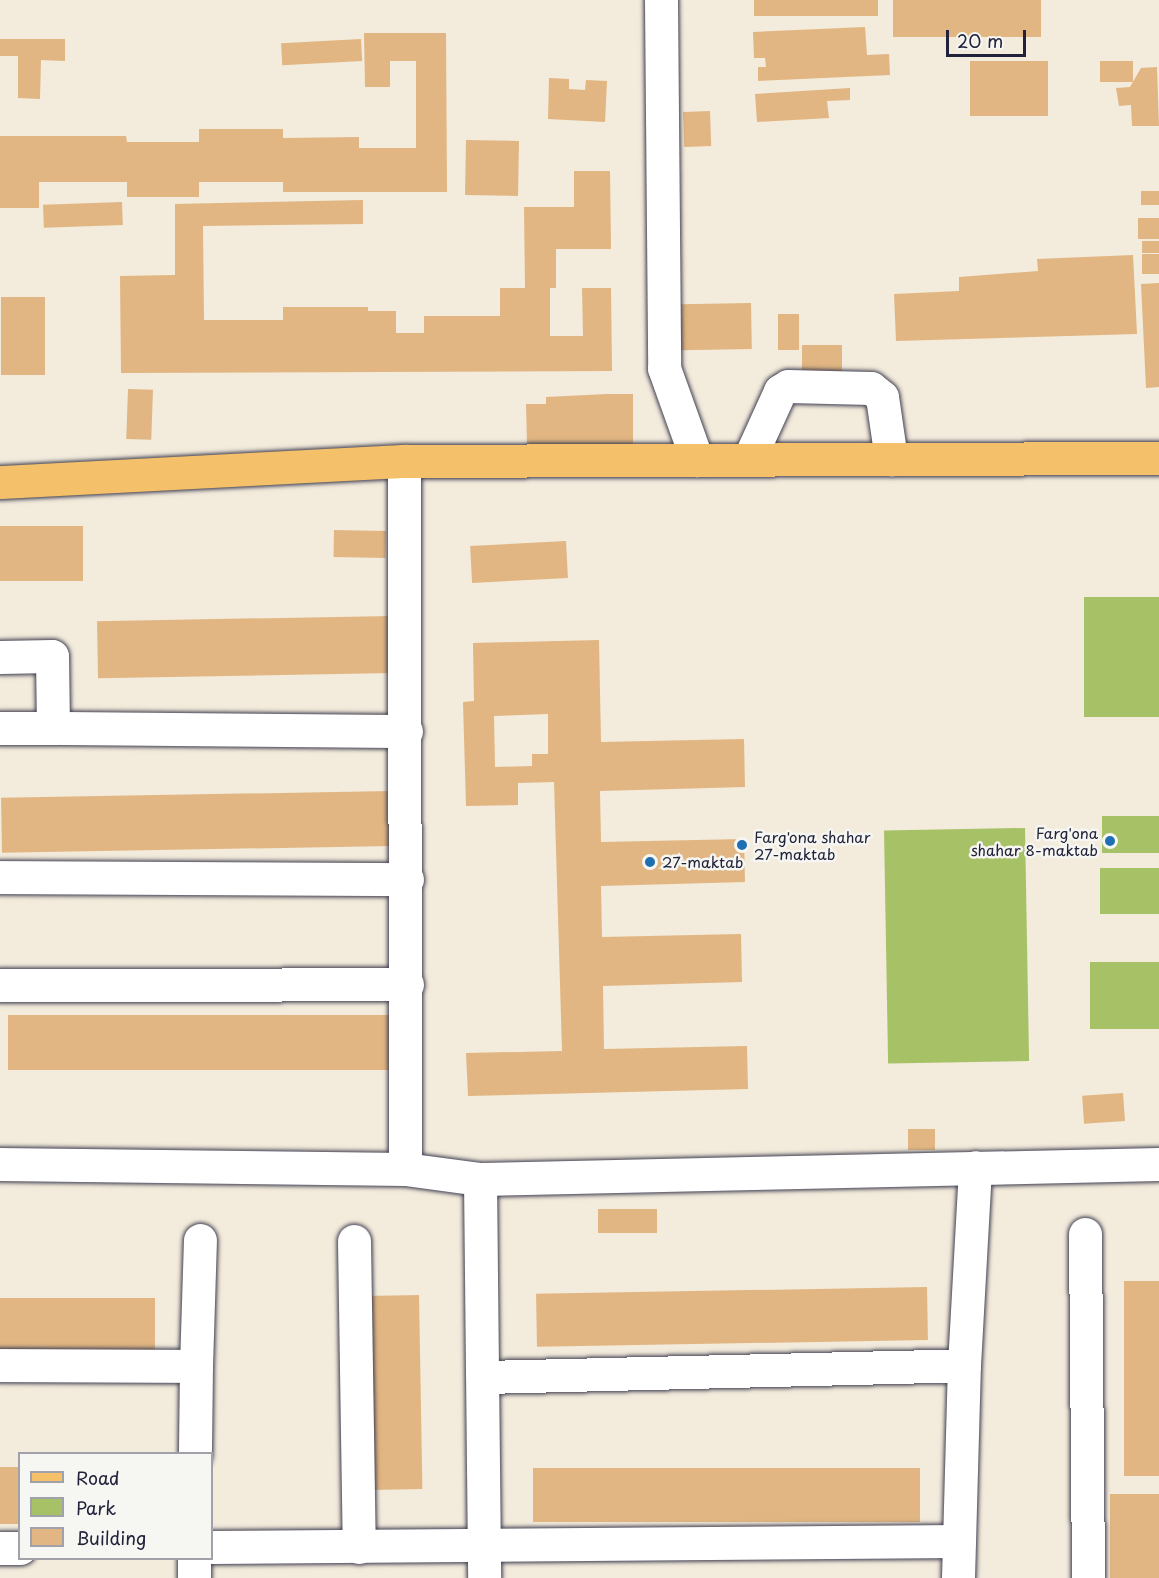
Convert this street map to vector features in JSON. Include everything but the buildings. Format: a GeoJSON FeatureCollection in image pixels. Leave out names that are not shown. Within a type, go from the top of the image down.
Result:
{"type":"FeatureCollection","features":[{"type":"Feature","properties":{"kind":"main road"},"geometry":{"type":"LineString","coordinates":[[0,482],[404,462],[1159,458]]}},
{"type":"Feature","properties":{"kind":"street"},"geometry":{"type":"LineString","coordinates":[[661,0],[664,368],[697,460]]}},
{"type":"Feature","properties":{"kind":"street"},"geometry":{"type":"LineString","coordinates":[[749,459],[780,392],[788,386],[871,388],[882,397],[891,459]]}},
{"type":"Feature","properties":{"kind":"street"},"geometry":{"type":"LineString","coordinates":[[404,462],[407,879],[405,1169]]}},
{"type":"Feature","properties":{"kind":"street"},"geometry":{"type":"LineString","coordinates":[[0,657],[52,656],[52,728]]}},
{"type":"Feature","properties":{"kind":"street"},"geometry":{"type":"LineString","coordinates":[[0,728],[406,731]]}},
{"type":"Feature","properties":{"kind":"street"},"geometry":{"type":"LineString","coordinates":[[0,877],[407,879]]}},
{"type":"Feature","properties":{"kind":"street"},"geometry":{"type":"LineString","coordinates":[[0,985],[407,984]]}},
{"type":"Feature","properties":{"kind":"street"},"geometry":{"type":"LineString","coordinates":[[0,1164],[405,1169],[480,1179],[1159,1164]]}},
{"type":"Feature","properties":{"kind":"street"},"geometry":{"type":"LineString","coordinates":[[958,1578],[964,1365],[975,1167]]}},
{"type":"Feature","properties":{"kind":"street"},"geometry":{"type":"LineString","coordinates":[[480,1179],[484,1377],[482,1546],[484,1578]]}},
{"type":"Feature","properties":{"kind":"street"},"geometry":{"type":"LineString","coordinates":[[1085,1234],[1089,1578]]}},
{"type":"Feature","properties":{"kind":"street"},"geometry":{"type":"LineString","coordinates":[[195,1452],[200,1240]]}},
{"type":"Feature","properties":{"kind":"street"},"geometry":{"type":"LineString","coordinates":[[354,1241],[359,1546]]}},
{"type":"Feature","properties":{"kind":"street"},"geometry":{"type":"LineString","coordinates":[[0,1365],[196,1366]]}},
{"type":"Feature","properties":{"kind":"street"},"geometry":{"type":"LineString","coordinates":[[484,1377],[964,1365]]}},
{"type":"Feature","properties":{"kind":"street"},"geometry":{"type":"LineString","coordinates":[[213,1547],[959,1541]]}},
{"type":"Feature","properties":{"kind":"street"},"geometry":{"type":"LineString","coordinates":[[0,1548],[18,1548]]}},
{"type":"Feature","properties":{"kind":"street"},"geometry":{"type":"LineString","coordinates":[[194,1560],[194,1578]]}},
{"type":"Feature","properties":{"kind":"green space"},"geometry":{"type":"Polygon","coordinates":[[[1084,597],[1159,597],[1159,717],[1084,717],[1084,597]]]}},
{"type":"Feature","properties":{"kind":"green space"},"geometry":{"type":"Polygon","coordinates":[[[1102,816],[1159,816],[1159,853],[1102,853],[1102,816]]]}},
{"type":"Feature","properties":{"kind":"green space"},"geometry":{"type":"Polygon","coordinates":[[[1025,828],[1029,1061],[888,1063],[884,830],[1025,828]]]}},
{"type":"Feature","properties":{"kind":"green space"},"geometry":{"type":"Polygon","coordinates":[[[1100,868],[1159,868],[1159,914],[1100,914],[1100,868]]]}},
{"type":"Feature","properties":{"kind":"green space"},"geometry":{"type":"Polygon","coordinates":[[[1090,962],[1159,962],[1159,1029],[1090,1029],[1090,962]]]}},
{"type":"Feature","properties":{"kind":"place","name":"Farg'ona shahar 8-maktab"},"geometry":{"type":"Point","coordinates":[1110,841]}},
{"type":"Feature","properties":{"kind":"place","name":"Farg'ona shahar 27-maktab"},"geometry":{"type":"Point","coordinates":[742,845]}},
{"type":"Feature","properties":{"kind":"place","name":"27-maktab"},"geometry":{"type":"Point","coordinates":[650,862]}}]}
